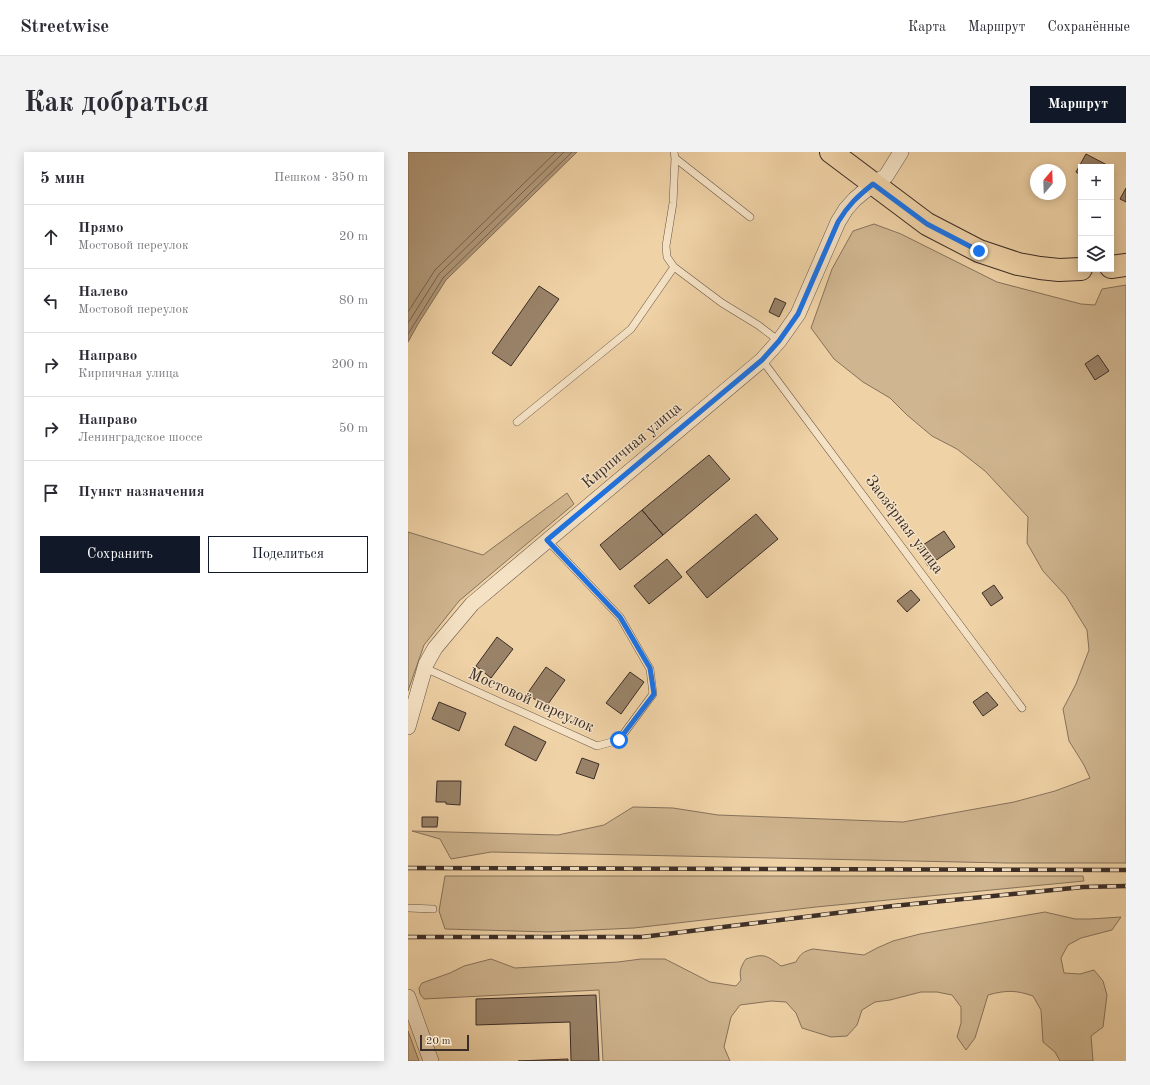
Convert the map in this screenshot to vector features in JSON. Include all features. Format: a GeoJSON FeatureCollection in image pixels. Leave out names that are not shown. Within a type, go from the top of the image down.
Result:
{"type":"FeatureCollection","features":[{"type":"Feature","properties":{"kind":"main road"},"geometry":{"type":"LineString","coordinates":[[831,152],[927,224],[979,251],[1018,264],[1059,270],[1078,269]]}},
{"type":"Feature","properties":{"kind":"main road"},"geometry":{"type":"LineString","coordinates":[[1114,267],[1126,265]]}},
{"type":"Feature","properties":{"kind":"street","name":"Кирпичная улица"},"geometry":{"type":"LineString","coordinates":[[408,727],[425,668],[435,648],[472,604],[762,360],[779,341],[798,314],[838,222],[846,209],[855,199],[873,184],[886,176],[901,152]]}},
{"type":"Feature","properties":{"kind":"street"},"geometry":{"type":"LineString","coordinates":[[408,997],[431,1061]]}},
{"type":"Feature","properties":{"kind":"lane"},"geometry":{"type":"LineString","coordinates":[[675,155],[750,216]]}},
{"type":"Feature","properties":{"kind":"lane"},"geometry":{"type":"LineString","coordinates":[[675,155],[674,202],[666,246],[667,257],[674,268],[722,303],[758,325],[779,341]]}},
{"type":"Feature","properties":{"kind":"lane"},"geometry":{"type":"LineString","coordinates":[[517,422],[631,329],[674,268]]}},
{"type":"Feature","properties":{"kind":"lane","name":"Заозёрная улица"},"geometry":{"type":"LineString","coordinates":[[762,360],[1022,708]]}},
{"type":"Feature","properties":{"kind":"lane","name":"Мостовой переулок"},"geometry":{"type":"LineString","coordinates":[[425,668],[597,746],[619,740],[654,694],[650,668],[620,617],[547,540]]}},
{"type":"Feature","properties":{"kind":"lane"},"geometry":{"type":"LineString","coordinates":[[408,908],[433,909]]}},
{"type":"Feature","properties":{"kind":"shaded area"},"geometry":{"type":"Polygon","coordinates":[[[874,224],[901,234],[997,282],[1081,304],[1095,305],[1102,289],[1126,285],[1126,863],[1006,863],[491,852],[451,859],[440,839],[412,831],[558,835],[604,825],[633,807],[673,808],[718,815],[903,822],[1014,802],[1055,791],[1090,778],[1069,741],[1063,709],[1076,684],[1089,650],[1087,630],[1066,596],[1043,571],[1027,543],[1028,517],[985,471],[957,449],[932,436],[907,415],[890,398],[863,382],[834,359],[811,328],[832,269],[853,231],[874,224]]]}},
{"type":"Feature","properties":{"kind":"shaded area"},"geometry":{"type":"Polygon","coordinates":[[[567,493],[574,504],[459,601],[424,645],[408,691],[408,532],[483,555],[567,493]]]}},
{"type":"Feature","properties":{"kind":"shaded area"},"geometry":{"type":"Polygon","coordinates":[[[445,876],[1083,876],[1084,881],[816,907],[634,928],[549,932],[445,929],[439,911],[445,876]]]}},
{"type":"Feature","properties":{"kind":"shaded area"},"geometry":{"type":"Polygon","coordinates":[[[1045,912],[1075,919],[1121,917],[1112,930],[1081,938],[1068,945],[1061,958],[1064,973],[1080,974],[1094,970],[1103,981],[1107,995],[1103,1027],[1091,1036],[1093,1061],[1060,1061],[1055,1052],[1043,1042],[1041,1010],[1033,996],[1016,992],[1000,992],[988,995],[975,1038],[966,1050],[957,1037],[961,1023],[961,1007],[952,995],[937,992],[921,992],[890,1000],[875,1002],[862,1010],[857,1025],[847,1036],[831,1037],[802,1028],[796,1013],[786,1002],[771,1001],[740,1005],[731,1017],[724,1047],[730,1061],[603,1061],[599,990],[424,999],[420,994],[419,988],[422,983],[450,973],[464,966],[491,959],[515,968],[618,962],[641,959],[665,959],[710,982],[736,986],[741,980],[740,971],[743,964],[746,959],[752,957],[765,956],[781,966],[796,962],[803,953],[813,949],[864,955],[893,941],[920,934],[1045,912]]]}},
{"type":"Feature","properties":{"kind":"shaded area"},"geometry":{"type":"Polygon","coordinates":[[[408,1031],[419,1061],[408,1061],[408,1031]]]}},
{"type":"Feature","properties":{"kind":"water"},"geometry":{"type":"Polygon","coordinates":[[[408,152],[577,152],[446,280],[408,342],[408,152]]]}},
{"type":"Feature","properties":{"kind":"building"},"geometry":{"type":"Polygon","coordinates":[[[1086,154],[1105,164],[1080,164],[1086,154]]]}},
{"type":"Feature","properties":{"kind":"building"},"geometry":{"type":"Polygon","coordinates":[[[1126,188],[1126,202],[1120,199],[1126,188]]]}},
{"type":"Feature","properties":{"kind":"building"},"geometry":{"type":"Polygon","coordinates":[[[539,286],[559,299],[511,366],[492,353],[539,286]]]}},
{"type":"Feature","properties":{"kind":"building"},"geometry":{"type":"Polygon","coordinates":[[[775,298],[786,303],[779,317],[769,312],[775,298]]]}},
{"type":"Feature","properties":{"kind":"building"},"geometry":{"type":"Polygon","coordinates":[[[1098,355],[1109,371],[1095,380],[1085,364],[1098,355]]]}},
{"type":"Feature","properties":{"kind":"building"},"geometry":{"type":"Polygon","coordinates":[[[709,455],[730,479],[663,535],[642,510],[709,455]]]}},
{"type":"Feature","properties":{"kind":"building"},"geometry":{"type":"Polygon","coordinates":[[[642,510],[663,535],[620,570],[600,545],[642,510]]]}},
{"type":"Feature","properties":{"kind":"building"},"geometry":{"type":"Polygon","coordinates":[[[756,514],[778,539],[707,598],[686,572],[756,514]]]}},
{"type":"Feature","properties":{"kind":"building"},"geometry":{"type":"Polygon","coordinates":[[[944,531],[955,547],[928,566],[917,549],[944,531]]]}},
{"type":"Feature","properties":{"kind":"building"},"geometry":{"type":"Polygon","coordinates":[[[667,559],[682,577],[649,604],[634,586],[667,559]]]}},
{"type":"Feature","properties":{"kind":"building"},"geometry":{"type":"Polygon","coordinates":[[[994,585],[1003,598],[991,606],[982,593],[994,585]]]}},
{"type":"Feature","properties":{"kind":"building"},"geometry":{"type":"Polygon","coordinates":[[[911,590],[920,600],[907,612],[897,601],[911,590]]]}},
{"type":"Feature","properties":{"kind":"building"},"geometry":{"type":"Polygon","coordinates":[[[497,637],[513,649],[491,678],[476,666],[497,637]]]}},
{"type":"Feature","properties":{"kind":"building"},"geometry":{"type":"Polygon","coordinates":[[[546,667],[565,680],[546,707],[527,694],[546,667]]]}},
{"type":"Feature","properties":{"kind":"building"},"geometry":{"type":"Polygon","coordinates":[[[630,672],[644,682],[621,714],[606,703],[630,672]]]}},
{"type":"Feature","properties":{"kind":"building"},"geometry":{"type":"Polygon","coordinates":[[[987,692],[998,705],[983,716],[973,702],[987,692]]]}},
{"type":"Feature","properties":{"kind":"building"},"geometry":{"type":"Polygon","coordinates":[[[439,702],[466,713],[459,731],[432,719],[439,702]]]}},
{"type":"Feature","properties":{"kind":"building"},"geometry":{"type":"Polygon","coordinates":[[[514,726],[546,742],[536,761],[505,745],[514,726]]]}},
{"type":"Feature","properties":{"kind":"building"},"geometry":{"type":"Polygon","coordinates":[[[582,758],[599,764],[594,779],[576,773],[582,758]]]}},
{"type":"Feature","properties":{"kind":"building"},"geometry":{"type":"Polygon","coordinates":[[[437,781],[461,781],[460,805],[446,804],[446,802],[436,802],[437,781]]]}},
{"type":"Feature","properties":{"kind":"building"},"geometry":{"type":"Polygon","coordinates":[[[422,817],[438,817],[437,827],[422,827],[422,817]]]}},
{"type":"Feature","properties":{"kind":"building"},"geometry":{"type":"Polygon","coordinates":[[[596,995],[599,1061],[571,1061],[570,1022],[476,1025],[476,999],[596,995]]]}},
{"type":"Feature","properties":{"kind":"building"},"geometry":{"type":"Polygon","coordinates":[[[568,1059],[568,1061],[518,1061],[568,1059]]]}},
{"type":"Feature","properties":{"kind":"railway"},"geometry":{"type":"LineString","coordinates":[[408,868],[1126,870]]}},
{"type":"Feature","properties":{"kind":"railway"},"geometry":{"type":"LineString","coordinates":[[408,937],[642,937],[893,906],[1083,887],[1126,886]]}},
{"type":"Feature","properties":{"kind":"route"},"geometry":{"type":"LineString","coordinates":[[619,740],[654,694],[650,668],[620,617],[547,540],[762,360],[779,341],[798,314],[838,222],[846,209],[855,199],[873,184],[927,224],[979,251]]}}]}
